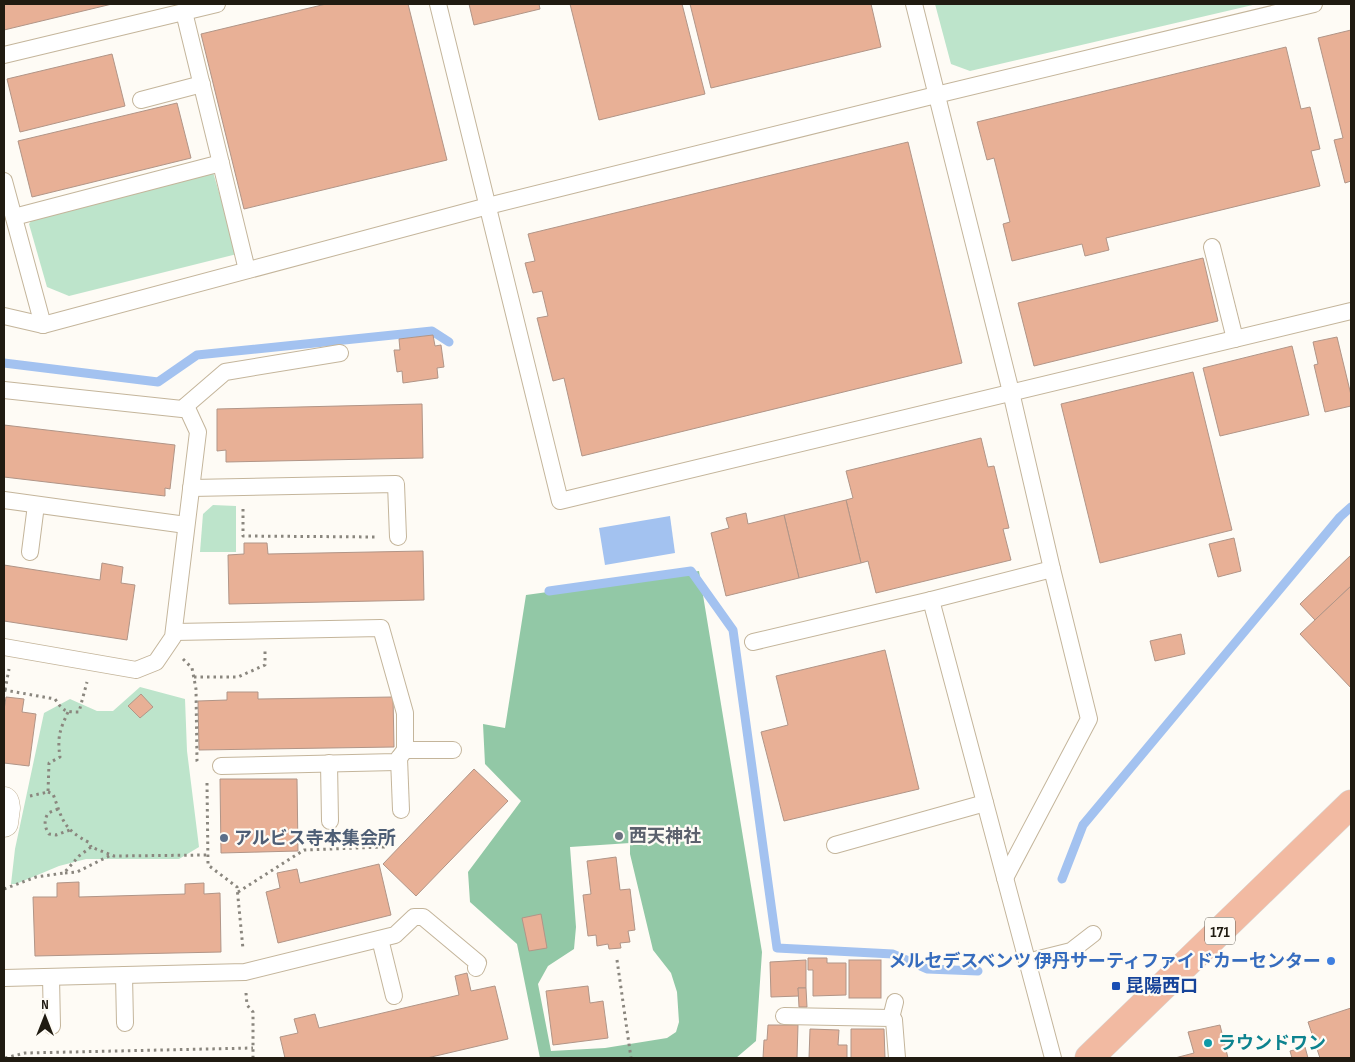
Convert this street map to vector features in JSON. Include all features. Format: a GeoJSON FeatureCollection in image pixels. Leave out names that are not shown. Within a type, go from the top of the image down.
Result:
{"type":"FeatureCollection","features":[{"type":"Feature","properties":{"kind":"highway","name":"171"},"geometry":{"type":"LineString","coordinates":[[1088,1058],[1351,804]]}},
{"type":"Feature","properties":{"kind":"lane"},"geometry":{"type":"LineString","coordinates":[[4,55],[217,4]]}},
{"type":"Feature","properties":{"kind":"lane"},"geometry":{"type":"LineString","coordinates":[[438,4],[560,502],[1351,311]]}},
{"type":"Feature","properties":{"kind":"lane"},"geometry":{"type":"LineString","coordinates":[[914,4],[1011,392],[1089,719],[1005,878]]}},
{"type":"Feature","properties":{"kind":"lane"},"geometry":{"type":"LineString","coordinates":[[4,316],[43,325],[488,206],[1314,4]]}},
{"type":"Feature","properties":{"kind":"lane"},"geometry":{"type":"LineString","coordinates":[[184,12],[247,270]]}},
{"type":"Feature","properties":{"kind":"lane"},"geometry":{"type":"LineString","coordinates":[[141,100],[202,84]]}},
{"type":"Feature","properties":{"kind":"lane"},"geometry":{"type":"LineString","coordinates":[[14,217],[221,163]]}},
{"type":"Feature","properties":{"kind":"lane"},"geometry":{"type":"LineString","coordinates":[[4,181],[43,325]]}},
{"type":"Feature","properties":{"kind":"lane"},"geometry":{"type":"LineString","coordinates":[[1212,247],[1235,339]]}},
{"type":"Feature","properties":{"kind":"lane"},"geometry":{"type":"LineString","coordinates":[[4,390],[182,409],[225,372],[340,353]]}},
{"type":"Feature","properties":{"kind":"lane"},"geometry":{"type":"LineString","coordinates":[[4,647],[136,670],[156,662],[171,639],[198,432],[186,406]]}},
{"type":"Feature","properties":{"kind":"lane"},"geometry":{"type":"LineString","coordinates":[[191,488],[396,484],[398,538]]}},
{"type":"Feature","properties":{"kind":"lane"},"geometry":{"type":"LineString","coordinates":[[4,500],[186,525]]}},
{"type":"Feature","properties":{"kind":"lane"},"geometry":{"type":"LineString","coordinates":[[30,552],[36,505]]}},
{"type":"Feature","properties":{"kind":"lane"},"geometry":{"type":"LineString","coordinates":[[753,642],[1052,569]]}},
{"type":"Feature","properties":{"kind":"lane"},"geometry":{"type":"LineString","coordinates":[[931,600],[1053,1058]]}},
{"type":"Feature","properties":{"kind":"lane"},"geometry":{"type":"LineString","coordinates":[[171,639],[264,630],[381,628],[404,713],[401,810]]}},
{"type":"Feature","properties":{"kind":"lane"},"geometry":{"type":"LineString","coordinates":[[221,766],[396,762],[402,754],[453,750]]}},
{"type":"Feature","properties":{"kind":"lane"},"geometry":{"type":"LineString","coordinates":[[329,764],[330,821]]}},
{"type":"Feature","properties":{"kind":"lane"},"geometry":{"type":"LineString","coordinates":[[835,845],[985,803]]}},
{"type":"Feature","properties":{"kind":"lane"},"geometry":{"type":"LineString","coordinates":[[4,978],[245,972],[395,935],[414,917],[423,917],[478,963],[476,968]]}},
{"type":"Feature","properties":{"kind":"lane"},"geometry":{"type":"LineString","coordinates":[[1028,962],[1071,951],[1093,934]]}},
{"type":"Feature","properties":{"kind":"lane"},"geometry":{"type":"LineString","coordinates":[[380,939],[394,996]]}},
{"type":"Feature","properties":{"kind":"lane"},"geometry":{"type":"LineString","coordinates":[[124,975],[125,1023]]}},
{"type":"Feature","properties":{"kind":"lane"},"geometry":{"type":"LineString","coordinates":[[51,977],[52,1026]]}},
{"type":"Feature","properties":{"kind":"lane"},"geometry":{"type":"LineString","coordinates":[[891,1018],[895,1002]]}},
{"type":"Feature","properties":{"kind":"lane"},"geometry":{"type":"LineString","coordinates":[[784,1016],[891,1018]]}},
{"type":"Feature","properties":{"kind":"lane"},"geometry":{"type":"LineString","coordinates":[[891,1018],[894,1020],[897,1058]]}},
{"type":"Feature","properties":{"kind":"path"},"geometry":{"type":"LineString","coordinates":[[243,487],[242,536],[398,538]]}},
{"type":"Feature","properties":{"kind":"path"},"geometry":{"type":"LineString","coordinates":[[194,677],[238,677],[266,665],[264,630]]}},
{"type":"Feature","properties":{"kind":"path"},"geometry":{"type":"LineString","coordinates":[[171,639],[192,668],[196,689],[197,761],[200,768]]}},
{"type":"Feature","properties":{"kind":"path"},"geometry":{"type":"LineString","coordinates":[[4,690],[54,699],[61,709],[68,712],[79,712],[86,688]]}},
{"type":"Feature","properties":{"kind":"path"},"geometry":{"type":"LineString","coordinates":[[48,792],[49,763],[60,757],[59,731],[68,712]]}},
{"type":"Feature","properties":{"kind":"path"},"geometry":{"type":"LineString","coordinates":[[204,776],[208,783],[208,865],[237,887],[238,892],[247,1004],[253,1012],[253,1058]]}},
{"type":"Feature","properties":{"kind":"path"},"geometry":{"type":"LineString","coordinates":[[4,809],[48,792],[53,794],[66,826],[76,836],[90,843],[91,847],[110,855],[208,855]]}},
{"type":"Feature","properties":{"kind":"path"},"geometry":{"type":"LineString","coordinates":[[58,809],[48,813],[44,820],[45,828],[49,834],[56,835],[70,830]]}},
{"type":"Feature","properties":{"kind":"path"},"geometry":{"type":"LineString","coordinates":[[238,892],[304,850],[384,847],[390,839],[391,820],[401,810]]}},
{"type":"Feature","properties":{"kind":"path"},"geometry":{"type":"LineString","coordinates":[[62,873],[91,847]]}},
{"type":"Feature","properties":{"kind":"path"},"geometry":{"type":"LineString","coordinates":[[4,889],[36,877],[77,872],[110,855]]}},
{"type":"Feature","properties":{"kind":"path"},"geometry":{"type":"LineString","coordinates":[[617,960],[631,1058]]}},
{"type":"Feature","properties":{"kind":"path"},"geometry":{"type":"LineString","coordinates":[[5,1058],[25,1053],[253,1048]]}},
{"type":"Feature","properties":{"kind":"green space"},"geometry":{"type":"Polygon","coordinates":[[[935,4],[1257,4],[970,71],[951,64],[935,4]]]}},
{"type":"Feature","properties":{"kind":"green space"},"geometry":{"type":"Polygon","coordinates":[[[213,172],[237,254],[69,296],[47,287],[29,224],[35,216],[213,172]]]}},
{"type":"Feature","properties":{"kind":"green space"},"geometry":{"type":"Polygon","coordinates":[[[213,505],[236,506],[236,552],[200,552],[203,514],[213,505]]]}},
{"type":"Feature","properties":{"kind":"green space","name":"西天神社"},"geometry":{"type":"Polygon","coordinates":[[[699,571],[762,952],[756,1041],[736,1058],[540,1058],[517,944],[470,902],[468,872],[521,801],[485,764],[483,724],[505,728],[526,595],[699,571]],[[630,843],[570,847],[576,927],[574,949],[548,966],[538,984],[551,1051],[605,1048],[667,1038],[676,1032],[679,1022],[677,992],[671,973],[653,950],[630,854],[630,843]]]}},
{"type":"Feature","properties":{"kind":"green space"},"geometry":{"type":"Polygon","coordinates":[[[140,687],[185,699],[187,751],[199,847],[179,859],[86,859],[59,866],[16,884],[11,884],[15,849],[44,713],[70,699],[97,711],[113,711],[140,687]]]}},
{"type":"Feature","properties":{"kind":"water"},"geometry":{"type":"Polygon","coordinates":[[[670,516],[675,553],[605,565],[599,528],[670,516]]]}},
{"type":"Feature","properties":{"kind":"building"},"geometry":{"type":"Polygon","coordinates":[[[4,4],[112,4],[4,30],[4,4]]]}},
{"type":"Feature","properties":{"kind":"building"},"geometry":{"type":"Polygon","coordinates":[[[326,4],[408,4],[447,160],[244,209],[201,34],[326,4]]]}},
{"type":"Feature","properties":{"kind":"building"},"geometry":{"type":"Polygon","coordinates":[[[469,4],[539,4],[540,9],[474,25],[469,4]]]}},
{"type":"Feature","properties":{"kind":"building"},"geometry":{"type":"Polygon","coordinates":[[[570,4],[682,4],[705,94],[599,120],[570,4]]]}},
{"type":"Feature","properties":{"kind":"building"},"geometry":{"type":"Polygon","coordinates":[[[690,4],[871,4],[881,47],[711,88],[690,4]]]}},
{"type":"Feature","properties":{"kind":"building"},"geometry":{"type":"Polygon","coordinates":[[[1351,30],[1351,181],[1345,183],[1334,140],[1343,138],[1318,38],[1351,30]]]}},
{"type":"Feature","properties":{"kind":"building"},"geometry":{"type":"Polygon","coordinates":[[[1286,47],[1301,109],[1310,107],[1320,149],[1311,151],[1320,186],[1106,238],[1109,250],[1085,256],[1082,244],[1012,261],[1003,224],[1010,222],[994,158],[987,160],[977,122],[1286,47]]]}},
{"type":"Feature","properties":{"kind":"building"},"geometry":{"type":"Polygon","coordinates":[[[112,54],[125,106],[20,132],[7,79],[112,54]]]}},
{"type":"Feature","properties":{"kind":"building"},"geometry":{"type":"Polygon","coordinates":[[[177,103],[191,158],[32,197],[18,141],[177,103]]]}},
{"type":"Feature","properties":{"kind":"building"},"geometry":{"type":"Polygon","coordinates":[[[908,142],[962,363],[582,456],[564,378],[553,381],[537,318],[548,316],[542,291],[533,293],[525,263],[535,261],[528,234],[908,142]]]}},
{"type":"Feature","properties":{"kind":"building"},"geometry":{"type":"Polygon","coordinates":[[[1203,258],[1218,321],[1034,366],[1018,303],[1203,258]]]}},
{"type":"Feature","properties":{"kind":"building"},"geometry":{"type":"Polygon","coordinates":[[[433,335],[435,346],[441,345],[444,367],[437,368],[438,378],[403,383],[402,371],[397,372],[394,350],[400,350],[399,339],[433,335]]]}},
{"type":"Feature","properties":{"kind":"building"},"geometry":{"type":"Polygon","coordinates":[[[1337,337],[1351,395],[1351,406],[1325,412],[1314,365],[1318,364],[1313,342],[1337,337]]]}},
{"type":"Feature","properties":{"kind":"building"},"geometry":{"type":"Polygon","coordinates":[[[1292,346],[1309,415],[1220,436],[1203,368],[1292,346]]]}},
{"type":"Feature","properties":{"kind":"building"},"geometry":{"type":"Polygon","coordinates":[[[1193,372],[1232,530],[1100,563],[1061,404],[1193,372]]]}},
{"type":"Feature","properties":{"kind":"building"},"geometry":{"type":"Polygon","coordinates":[[[422,404],[423,458],[226,462],[226,450],[217,451],[217,409],[422,404]]]}},
{"type":"Feature","properties":{"kind":"building"},"geometry":{"type":"Polygon","coordinates":[[[4,425],[175,445],[170,489],[165,488],[165,496],[4,477],[4,425]]]}},
{"type":"Feature","properties":{"kind":"building"},"geometry":{"type":"Polygon","coordinates":[[[981,438],[988,467],[994,466],[1009,528],[1003,529],[1011,560],[876,593],[868,561],[861,563],[846,500],[853,498],[846,471],[981,438]]]}},
{"type":"Feature","properties":{"kind":"building"},"geometry":{"type":"Polygon","coordinates":[[[846,500],[861,563],[799,578],[784,515],[846,500]]]}},
{"type":"Feature","properties":{"kind":"building"},"geometry":{"type":"Polygon","coordinates":[[[746,513],[748,524],[784,515],[799,578],[726,596],[711,533],[729,528],[726,518],[746,513]]]}},
{"type":"Feature","properties":{"kind":"building"},"geometry":{"type":"Polygon","coordinates":[[[1234,538],[1241,571],[1218,577],[1209,544],[1234,538]]]}},
{"type":"Feature","properties":{"kind":"building"},"geometry":{"type":"Polygon","coordinates":[[[244,543],[267,543],[268,554],[423,551],[424,600],[229,604],[228,555],[244,554],[244,543]]]}},
{"type":"Feature","properties":{"kind":"building"},"geometry":{"type":"Polygon","coordinates":[[[1351,555],[1351,586],[1315,620],[1300,604],[1351,555]]]}},
{"type":"Feature","properties":{"kind":"building"},"geometry":{"type":"Polygon","coordinates":[[[102,563],[123,567],[121,583],[135,585],[127,640],[4,621],[4,565],[100,580],[102,563]]]}},
{"type":"Feature","properties":{"kind":"building"},"geometry":{"type":"Polygon","coordinates":[[[1351,586],[1351,688],[1300,634],[1351,586]]]}},
{"type":"Feature","properties":{"kind":"building"},"geometry":{"type":"Polygon","coordinates":[[[1181,634],[1185,654],[1155,661],[1150,641],[1181,634]]]}},
{"type":"Feature","properties":{"kind":"building"},"geometry":{"type":"Polygon","coordinates":[[[885,650],[919,789],[784,821],[761,732],[788,725],[776,676],[885,650]]]}},
{"type":"Feature","properties":{"kind":"building"},"geometry":{"type":"Polygon","coordinates":[[[227,692],[258,692],[258,699],[393,697],[394,747],[199,750],[198,701],[227,700],[227,692]]]}},
{"type":"Feature","properties":{"kind":"building"},"geometry":{"type":"Polygon","coordinates":[[[141,694],[153,707],[140,718],[128,706],[141,694]]]}},
{"type":"Feature","properties":{"kind":"building"},"geometry":{"type":"Polygon","coordinates":[[[6,697],[24,699],[22,712],[36,714],[29,766],[4,763],[4,710],[6,697]]]}},
{"type":"Feature","properties":{"kind":"building"},"geometry":{"type":"Polygon","coordinates":[[[474,769],[508,801],[416,896],[383,864],[474,769]]]}},
{"type":"Feature","properties":{"kind":"building"},"geometry":{"type":"Polygon","coordinates":[[[220,779],[297,779],[298,851],[221,853],[220,779]]]}},
{"type":"Feature","properties":{"kind":"building"},"geometry":{"type":"Polygon","coordinates":[[[616,857],[620,890],[630,889],[635,930],[628,931],[630,942],[620,943],[621,948],[609,949],[608,944],[597,946],[596,935],[588,936],[583,895],[591,894],[587,861],[616,857]]]}},
{"type":"Feature","properties":{"kind":"building"},"geometry":{"type":"Polygon","coordinates":[[[379,864],[391,915],[278,943],[266,892],[280,888],[277,873],[297,869],[300,883],[379,864]]]}},
{"type":"Feature","properties":{"kind":"building"},"geometry":{"type":"Polygon","coordinates":[[[79,882],[79,897],[185,894],[185,884],[204,883],[204,894],[220,893],[221,952],[35,956],[33,897],[57,897],[57,883],[79,882]]]}},
{"type":"Feature","properties":{"kind":"building"},"geometry":{"type":"Polygon","coordinates":[[[541,914],[547,948],[529,951],[522,918],[541,914]]]}},
{"type":"Feature","properties":{"kind":"building"},"geometry":{"type":"Polygon","coordinates":[[[808,958],[827,958],[827,963],[846,963],[846,995],[813,996],[813,970],[808,970],[808,958]]]}},
{"type":"Feature","properties":{"kind":"building"},"geometry":{"type":"Polygon","coordinates":[[[806,960],[806,988],[798,988],[799,996],[771,997],[770,962],[806,960]]]}},
{"type":"Feature","properties":{"kind":"building"},"geometry":{"type":"Polygon","coordinates":[[[849,960],[881,960],[881,998],[849,998],[849,960]]]}},
{"type":"Feature","properties":{"kind":"building"},"geometry":{"type":"Polygon","coordinates":[[[467,973],[471,991],[495,986],[508,1039],[427,1058],[285,1058],[280,1037],[298,1033],[294,1019],[315,1014],[319,1028],[459,995],[455,976],[467,973]]]}},
{"type":"Feature","properties":{"kind":"building"},"geometry":{"type":"Polygon","coordinates":[[[588,986],[590,1003],[603,1001],[608,1038],[553,1045],[546,991],[588,986]]]}},
{"type":"Feature","properties":{"kind":"building"},"geometry":{"type":"Polygon","coordinates":[[[798,988],[806,988],[807,1007],[799,1007],[798,988]]]}},
{"type":"Feature","properties":{"kind":"building"},"geometry":{"type":"Polygon","coordinates":[[[1351,1008],[1351,1058],[1320,1058],[1308,1022],[1351,1008]]]}},
{"type":"Feature","properties":{"kind":"building"},"geometry":{"type":"Polygon","coordinates":[[[768,1025],[798,1025],[797,1058],[763,1058],[764,1040],[767,1040],[768,1025]]]}},
{"type":"Feature","properties":{"kind":"building","name":"ラウンドワン"},"geometry":{"type":"Polygon","coordinates":[[[1220,1025],[1228,1058],[1175,1058],[1194,1053],[1188,1032],[1220,1025]]]}},
{"type":"Feature","properties":{"kind":"building"},"geometry":{"type":"Polygon","coordinates":[[[810,1029],[839,1030],[838,1045],[847,1045],[847,1058],[809,1058],[810,1029]]]}},
{"type":"Feature","properties":{"kind":"building"},"geometry":{"type":"Polygon","coordinates":[[[851,1029],[884,1029],[885,1058],[851,1058],[851,1029]]]}},
{"type":"Feature","properties":{"kind":"building"},"geometry":{"type":"Polygon","coordinates":[[[1305,1047],[1308,1058],[1292,1058],[1290,1051],[1305,1047]]]}},
{"type":"Feature","properties":{"kind":"waterway"},"geometry":{"type":"LineString","coordinates":[[4,363],[158,382],[197,355],[432,331],[449,342]]}},
{"type":"Feature","properties":{"kind":"waterway"},"geometry":{"type":"LineString","coordinates":[[1062,879],[1083,825],[1340,517],[1351,507]]}},
{"type":"Feature","properties":{"kind":"waterway"},"geometry":{"type":"LineString","coordinates":[[549,591],[691,571],[733,630],[777,948],[893,954],[927,969],[978,971]]}},
{"type":"Feature","properties":{"kind":"place","name":"西天神社"},"geometry":{"type":"Point","coordinates":[619,836]}},
{"type":"Feature","properties":{"kind":"place","name":"アルビス寺本集会所"},"geometry":{"type":"Point","coordinates":[224,838]}},
{"type":"Feature","properties":{"kind":"place","name":"メルセデスベンツ 伊丹サーティファイドカーセンター"},"geometry":{"type":"Point","coordinates":[1331,961]}},
{"type":"Feature","properties":{"kind":"place","name":"昆陽西口"},"geometry":{"type":"Point","coordinates":[1116,986]}},
{"type":"Feature","properties":{"kind":"place","name":"ラウンドワン"},"geometry":{"type":"Point","coordinates":[1208,1043]}}]}
